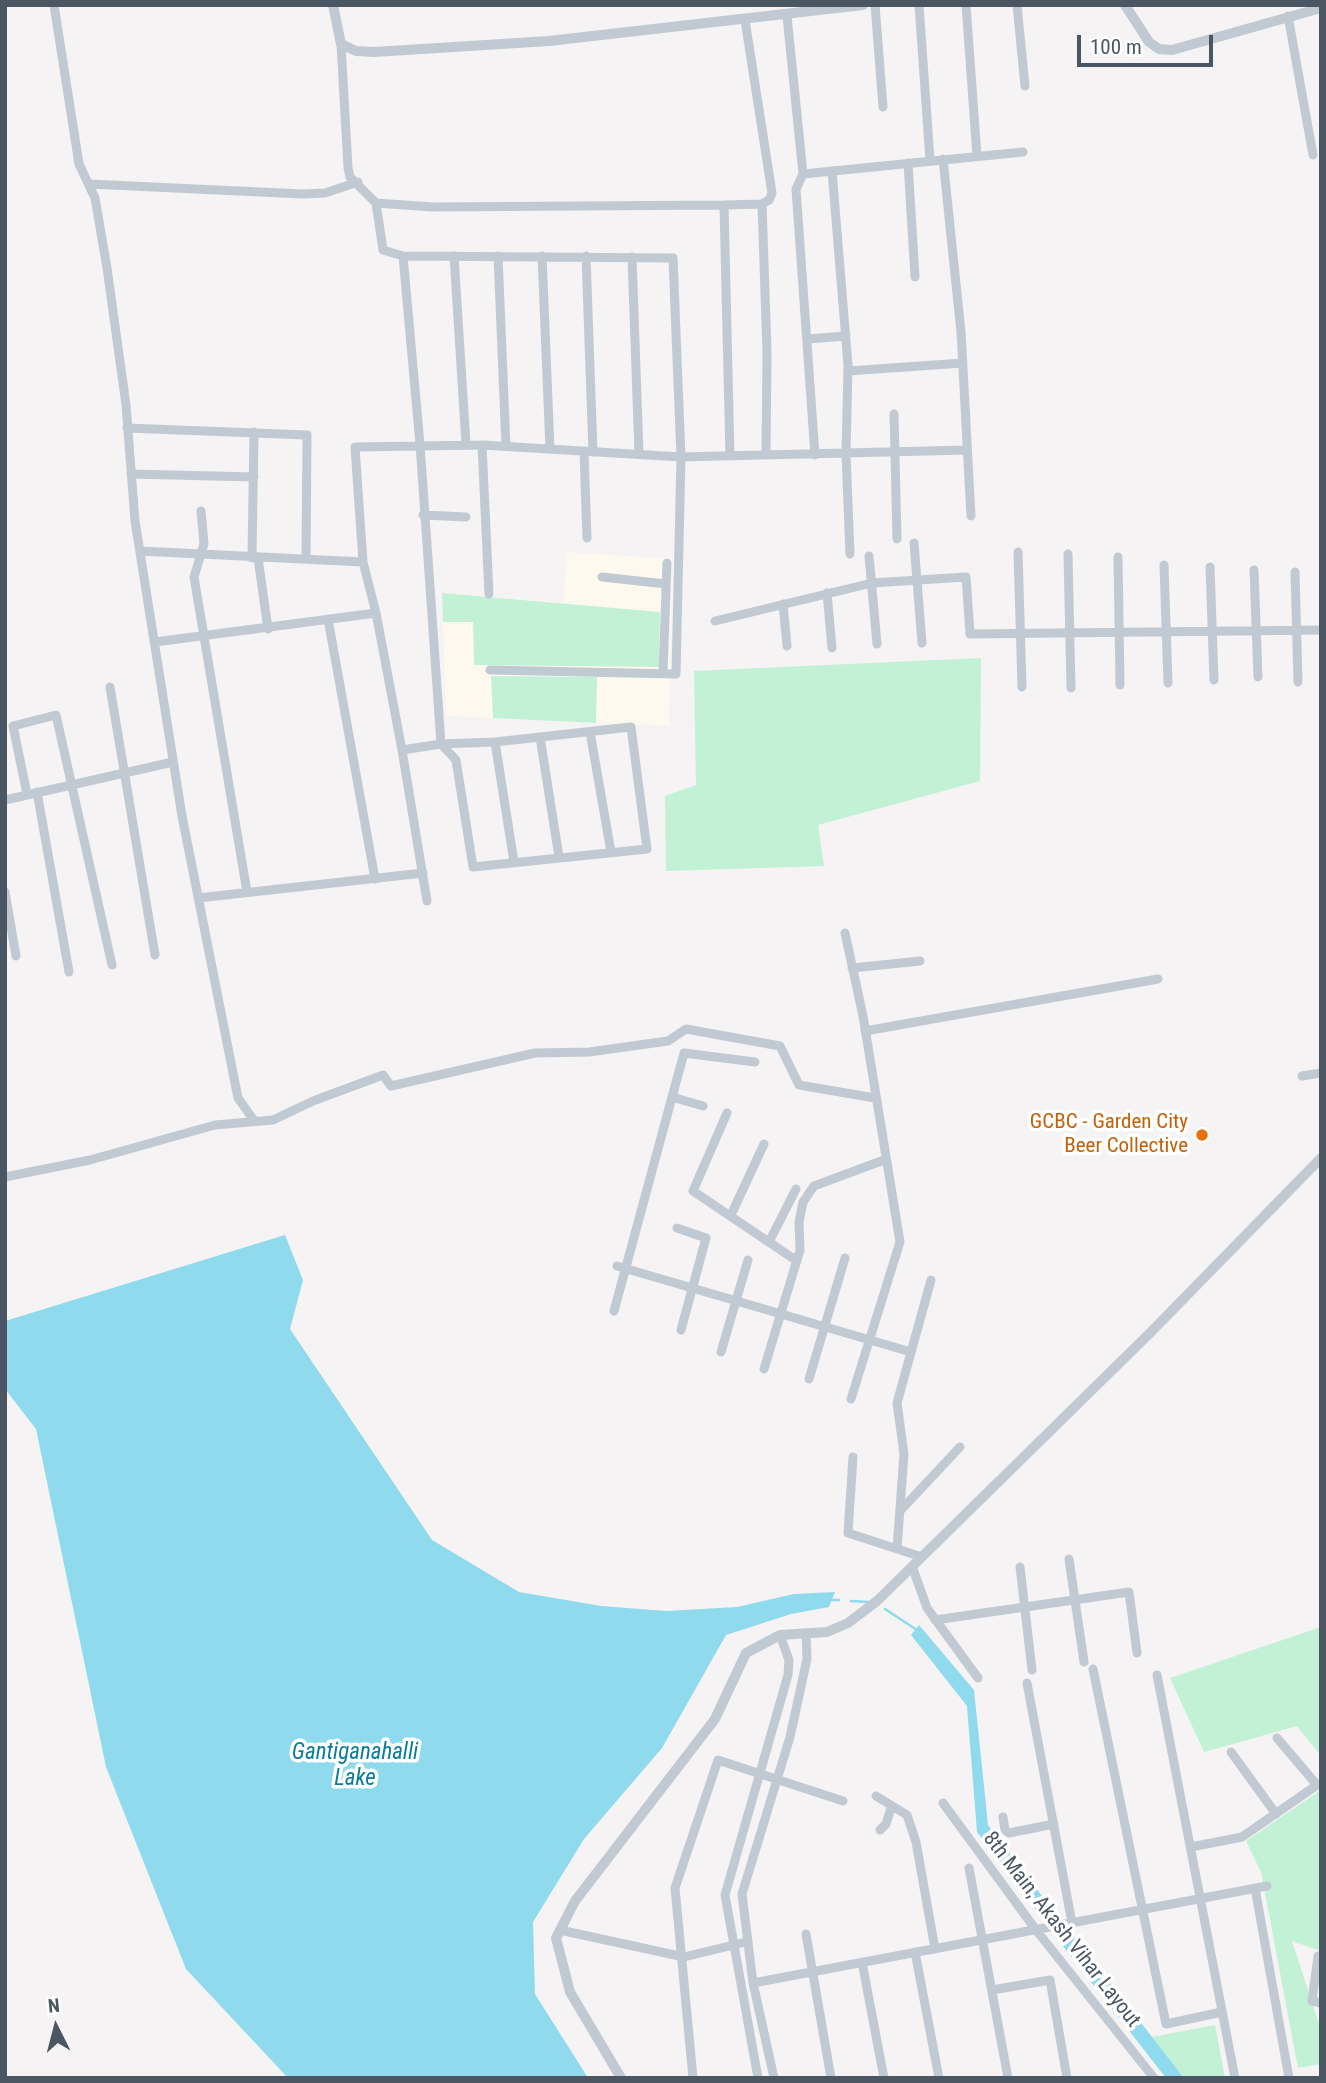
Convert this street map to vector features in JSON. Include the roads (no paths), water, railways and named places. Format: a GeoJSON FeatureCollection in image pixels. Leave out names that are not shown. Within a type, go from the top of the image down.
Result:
{"type":"FeatureCollection","features":[{"type":"Feature","properties":{"kind":"street"},"geometry":{"type":"LineString","coordinates":[[54,5],[79,164],[95,198],[107,268],[140,551],[173,762],[238,1098],[253,1119]]}},
{"type":"Feature","properties":{"kind":"street"},"geometry":{"type":"LineString","coordinates":[[333,5],[341,44],[348,168],[350,177],[358,182],[376,203],[383,250],[403,256],[673,258],[681,457],[676,674],[491,670]]}},
{"type":"Feature","properties":{"kind":"street"},"geometry":{"type":"LineString","coordinates":[[341,44],[356,51],[374,52],[549,41],[787,16],[863,5]]}},
{"type":"Feature","properties":{"kind":"street"},"geometry":{"type":"LineString","coordinates":[[875,5],[883,107]]}},
{"type":"Feature","properties":{"kind":"street"},"geometry":{"type":"LineString","coordinates":[[919,5],[930,160]]}},
{"type":"Feature","properties":{"kind":"street"},"geometry":{"type":"LineString","coordinates":[[966,5],[977,156]]}},
{"type":"Feature","properties":{"kind":"street"},"geometry":{"type":"LineString","coordinates":[[1017,5],[1025,86]]}},
{"type":"Feature","properties":{"kind":"street"},"geometry":{"type":"LineString","coordinates":[[1125,5],[1149,42],[1159,49],[1172,50],[1321,8]]}},
{"type":"Feature","properties":{"kind":"street"},"geometry":{"type":"LineString","coordinates":[[787,16],[803,174],[796,189],[816,455]]}},
{"type":"Feature","properties":{"kind":"street"},"geometry":{"type":"LineString","coordinates":[[1288,16],[1313,155]]}},
{"type":"Feature","properties":{"kind":"street"},"geometry":{"type":"LineString","coordinates":[[376,203],[433,207],[762,204],[769,200],[772,193],[745,20]]}},
{"type":"Feature","properties":{"kind":"street"},"geometry":{"type":"LineString","coordinates":[[803,174],[1023,152]]}},
{"type":"Feature","properties":{"kind":"street"},"geometry":{"type":"LineString","coordinates":[[943,159],[963,363],[971,516]]}},
{"type":"Feature","properties":{"kind":"street"},"geometry":{"type":"LineString","coordinates":[[908,163],[915,277]]}},
{"type":"Feature","properties":{"kind":"street"},"geometry":{"type":"LineString","coordinates":[[832,171],[848,371],[846,454],[849,554]]}},
{"type":"Feature","properties":{"kind":"street"},"geometry":{"type":"LineString","coordinates":[[89,184],[303,194],[325,193],[358,182]]}},
{"type":"Feature","properties":{"kind":"street"},"geometry":{"type":"LineString","coordinates":[[762,204],[767,352],[766,455]]}},
{"type":"Feature","properties":{"kind":"street"},"geometry":{"type":"LineString","coordinates":[[724,205],[730,456]]}},
{"type":"Feature","properties":{"kind":"street"},"geometry":{"type":"LineString","coordinates":[[402,750],[440,744],[495,742],[631,727],[647,849],[473,867],[456,760],[440,744],[420,444],[403,256]]}},
{"type":"Feature","properties":{"kind":"street"},"geometry":{"type":"LineString","coordinates":[[454,256],[466,444]]}},
{"type":"Feature","properties":{"kind":"street"},"geometry":{"type":"LineString","coordinates":[[498,256],[506,446]]}},
{"type":"Feature","properties":{"kind":"street"},"geometry":{"type":"LineString","coordinates":[[542,256],[550,449]]}},
{"type":"Feature","properties":{"kind":"street"},"geometry":{"type":"LineString","coordinates":[[586,256],[589,451],[587,538]]}},
{"type":"Feature","properties":{"kind":"street"},"geometry":{"type":"LineString","coordinates":[[632,257],[639,454]]}},
{"type":"Feature","properties":{"kind":"street"},"geometry":{"type":"LineString","coordinates":[[807,339],[846,336]]}},
{"type":"Feature","properties":{"kind":"street"},"geometry":{"type":"LineString","coordinates":[[848,371],[963,363]]}},
{"type":"Feature","properties":{"kind":"street"},"geometry":{"type":"LineString","coordinates":[[894,414],[897,539]]}},
{"type":"Feature","properties":{"kind":"street"},"geometry":{"type":"LineString","coordinates":[[127,428],[307,435],[306,559]]}},
{"type":"Feature","properties":{"kind":"street"},"geometry":{"type":"LineString","coordinates":[[254,432],[255,558],[268,629]]}},
{"type":"Feature","properties":{"kind":"street"},"geometry":{"type":"LineString","coordinates":[[427,901],[402,750],[376,613],[363,562],[355,447],[466,444],[681,457],[967,450]]}},
{"type":"Feature","properties":{"kind":"street"},"geometry":{"type":"LineString","coordinates":[[482,445],[489,594]]}},
{"type":"Feature","properties":{"kind":"street"},"geometry":{"type":"LineString","coordinates":[[131,474],[254,477]]}},
{"type":"Feature","properties":{"kind":"street"},"geometry":{"type":"LineString","coordinates":[[201,512],[204,544],[194,577],[247,892]]}},
{"type":"Feature","properties":{"kind":"street"},"geometry":{"type":"LineString","coordinates":[[423,515],[466,517]]}},
{"type":"Feature","properties":{"kind":"street"},"geometry":{"type":"LineString","coordinates":[[914,542],[922,643]]}},
{"type":"Feature","properties":{"kind":"street"},"geometry":{"type":"LineString","coordinates":[[140,551],[363,562]]}},
{"type":"Feature","properties":{"kind":"street"},"geometry":{"type":"LineString","coordinates":[[1018,552],[1022,687]]}},
{"type":"Feature","properties":{"kind":"street"},"geometry":{"type":"LineString","coordinates":[[1068,554],[1072,688]]}},
{"type":"Feature","properties":{"kind":"street"},"geometry":{"type":"LineString","coordinates":[[869,556],[877,644]]}},
{"type":"Feature","properties":{"kind":"street"},"geometry":{"type":"LineString","coordinates":[[1118,557],[1120,685]]}},
{"type":"Feature","properties":{"kind":"street"},"geometry":{"type":"LineString","coordinates":[[663,673],[667,563]]}},
{"type":"Feature","properties":{"kind":"street"},"geometry":{"type":"LineString","coordinates":[[1164,565],[1168,683]]}},
{"type":"Feature","properties":{"kind":"street"},"geometry":{"type":"LineString","coordinates":[[1210,566],[1214,680]]}},
{"type":"Feature","properties":{"kind":"street"},"geometry":{"type":"LineString","coordinates":[[1254,570],[1258,677]]}},
{"type":"Feature","properties":{"kind":"street"},"geometry":{"type":"LineString","coordinates":[[1294,572],[1298,682]]}},
{"type":"Feature","properties":{"kind":"street"},"geometry":{"type":"LineString","coordinates":[[602,577],[666,584]]}},
{"type":"Feature","properties":{"kind":"street"},"geometry":{"type":"LineString","coordinates":[[715,621],[872,583],[966,577],[970,634],[1321,630]]}},
{"type":"Feature","properties":{"kind":"street"},"geometry":{"type":"LineString","coordinates":[[827,593],[832,648]]}},
{"type":"Feature","properties":{"kind":"street"},"geometry":{"type":"LineString","coordinates":[[783,604],[787,646]]}},
{"type":"Feature","properties":{"kind":"street"},"geometry":{"type":"LineString","coordinates":[[155,642],[376,613]]}},
{"type":"Feature","properties":{"kind":"street"},"geometry":{"type":"LineString","coordinates":[[328,619],[375,879]]}},
{"type":"Feature","properties":{"kind":"street"},"geometry":{"type":"LineString","coordinates":[[110,688],[155,955]]}},
{"type":"Feature","properties":{"kind":"street"},"geometry":{"type":"LineString","coordinates":[[69,972],[32,793],[13,726],[19,722],[59,716],[112,965]]}},
{"type":"Feature","properties":{"kind":"street"},"geometry":{"type":"LineString","coordinates":[[590,732],[611,852]]}},
{"type":"Feature","properties":{"kind":"street"},"geometry":{"type":"LineString","coordinates":[[540,737],[559,857]]}},
{"type":"Feature","properties":{"kind":"street"},"geometry":{"type":"LineString","coordinates":[[495,742],[514,862]]}},
{"type":"Feature","properties":{"kind":"street"},"geometry":{"type":"LineString","coordinates":[[5,800],[74,782],[173,762]]}},
{"type":"Feature","properties":{"kind":"street"},"geometry":{"type":"LineString","coordinates":[[198,898],[423,873]]}},
{"type":"Feature","properties":{"kind":"street"},"geometry":{"type":"LineString","coordinates":[[5,892],[16,956]]}},
{"type":"Feature","properties":{"kind":"street"},"geometry":{"type":"LineString","coordinates":[[845,933],[865,1031],[884,1160],[900,1242],[851,1399]]}},
{"type":"Feature","properties":{"kind":"street"},"geometry":{"type":"LineString","coordinates":[[852,968],[920,961]]}},
{"type":"Feature","properties":{"kind":"street"},"geometry":{"type":"LineString","coordinates":[[865,1031],[1158,979]]}},
{"type":"Feature","properties":{"kind":"street"},"geometry":{"type":"LineString","coordinates":[[5,1177],[89,1160],[215,1125],[253,1119],[261,1122],[274,1120],[313,1101],[383,1076],[391,1086],[535,1053],[589,1052],[667,1041],[686,1029],[780,1046],[799,1085],[875,1098]]}},
{"type":"Feature","properties":{"kind":"street"},"geometry":{"type":"LineString","coordinates":[[614,1311],[621,1267],[684,1053],[755,1062]]}},
{"type":"Feature","properties":{"kind":"street"},"geometry":{"type":"LineString","coordinates":[[1302,1076],[1321,1073]]}},
{"type":"Feature","properties":{"kind":"street"},"geometry":{"type":"LineString","coordinates":[[672,1097],[703,1106]]}},
{"type":"Feature","properties":{"kind":"street"},"geometry":{"type":"LineString","coordinates":[[727,1113],[693,1191],[770,1240],[797,1261]]}},
{"type":"Feature","properties":{"kind":"street"},"geometry":{"type":"LineString","coordinates":[[731,1215],[764,1144]]}},
{"type":"Feature","properties":{"kind":"street"},"geometry":{"type":"LineString","coordinates":[[621,2078],[570,1992],[556,1938],[575,1900],[715,1718],[746,1653],[780,1635],[827,1632],[848,1623],[922,1557],[1151,1332],[1321,1158]]}},
{"type":"Feature","properties":{"kind":"street"},"geometry":{"type":"LineString","coordinates":[[764,1369],[797,1261],[803,1202],[814,1186],[884,1160]]}},
{"type":"Feature","properties":{"kind":"street"},"geometry":{"type":"LineString","coordinates":[[770,1240],[796,1189]]}},
{"type":"Feature","properties":{"kind":"street"},"geometry":{"type":"LineString","coordinates":[[677,1228],[706,1238],[681,1330]]}},
{"type":"Feature","properties":{"kind":"street"},"geometry":{"type":"LineString","coordinates":[[809,1379],[845,1258]]}},
{"type":"Feature","properties":{"kind":"street"},"geometry":{"type":"LineString","coordinates":[[721,1352],[748,1260]]}},
{"type":"Feature","properties":{"kind":"street"},"geometry":{"type":"LineString","coordinates":[[621,1267],[911,1352]]}},
{"type":"Feature","properties":{"kind":"street"},"geometry":{"type":"LineString","coordinates":[[897,1549],[904,1454],[897,1403],[931,1280]]}},
{"type":"Feature","properties":{"kind":"street"},"geometry":{"type":"LineString","coordinates":[[900,1511],[960,1447]]}},
{"type":"Feature","properties":{"kind":"street"},"geometry":{"type":"LineString","coordinates":[[853,1457],[848,1533],[922,1557]]}},
{"type":"Feature","properties":{"kind":"street"},"geometry":{"type":"LineString","coordinates":[[1069,1559],[1084,1662]]}},
{"type":"Feature","properties":{"kind":"street"},"geometry":{"type":"LineString","coordinates":[[912,1566],[927,1608],[978,1678]]}},
{"type":"Feature","properties":{"kind":"street"},"geometry":{"type":"LineString","coordinates":[[1020,1567],[1032,1670]]}},
{"type":"Feature","properties":{"kind":"street"},"geometry":{"type":"LineString","coordinates":[[935,1620],[1129,1592],[1137,1653]]}},
{"type":"Feature","properties":{"kind":"street"},"geometry":{"type":"LineString","coordinates":[[774,2078],[753,1983],[742,1894],[777,1779],[807,1659],[806,1634]]}},
{"type":"Feature","properties":{"kind":"street"},"geometry":{"type":"LineString","coordinates":[[758,2078],[725,1895],[788,1675],[789,1660],[780,1635]]}},
{"type":"Feature","properties":{"kind":"street"},"geometry":{"type":"LineString","coordinates":[[1093,1669],[1166,2024],[1222,2012]]}},
{"type":"Feature","properties":{"kind":"street"},"geometry":{"type":"LineString","coordinates":[[1157,1675],[1235,2078]]}},
{"type":"Feature","properties":{"kind":"street"},"geometry":{"type":"LineString","coordinates":[[1027,1683],[1072,1923]]}},
{"type":"Feature","properties":{"kind":"street"},"geometry":{"type":"LineString","coordinates":[[1191,1847],[1242,1837],[1317,1785],[1277,1738]]}},
{"type":"Feature","properties":{"kind":"street"},"geometry":{"type":"LineString","coordinates":[[1231,1752],[1276,1814]]}},
{"type":"Feature","properties":{"kind":"street"},"geometry":{"type":"LineString","coordinates":[[693,2078],[684,1957],[675,1888],[718,1760],[762,1772],[843,1801]]}},
{"type":"Feature","properties":{"kind":"street"},"geometry":{"type":"LineString","coordinates":[[876,1796],[884,1798],[891,1808],[906,1815],[916,1842],[935,1949]]}},
{"type":"Feature","properties":{"kind":"street","name":"8th Main, Akash Vihar Layout"},"geometry":{"type":"LineString","coordinates":[[943,1803],[1154,2078]]}},
{"type":"Feature","properties":{"kind":"street"},"geometry":{"type":"LineString","coordinates":[[880,1830],[886,1824],[891,1808]]}},
{"type":"Feature","properties":{"kind":"street"},"geometry":{"type":"LineString","coordinates":[[1003,1817],[1005,1830],[1009,1833],[1054,1824]]}},
{"type":"Feature","properties":{"kind":"street"},"geometry":{"type":"LineString","coordinates":[[969,1868],[1008,2078]]}},
{"type":"Feature","properties":{"kind":"street"},"geometry":{"type":"LineString","coordinates":[[753,1983],[1267,1886]]}},
{"type":"Feature","properties":{"kind":"street"},"geometry":{"type":"LineString","coordinates":[[1255,1888],[1289,2078]]}},
{"type":"Feature","properties":{"kind":"street"},"geometry":{"type":"LineString","coordinates":[[560,1930],[684,1957],[746,1942]]}},
{"type":"Feature","properties":{"kind":"street"},"geometry":{"type":"LineString","coordinates":[[806,1934],[831,2078]]}},
{"type":"Feature","properties":{"kind":"street"},"geometry":{"type":"LineString","coordinates":[[915,1952],[939,2078]]}},
{"type":"Feature","properties":{"kind":"street"},"geometry":{"type":"LineString","coordinates":[[1318,1956],[1312,2001],[1321,2003]]}},
{"type":"Feature","properties":{"kind":"street"},"geometry":{"type":"LineString","coordinates":[[862,1962],[884,2078]]}},
{"type":"Feature","properties":{"kind":"street"},"geometry":{"type":"LineString","coordinates":[[992,1990],[1049,1980],[1067,2078]]}},
{"type":"Feature","properties":{"kind":"water","name":"Gantiganahalli Lake"},"geometry":{"type":"Polygon","coordinates":[[[285,1235],[303,1280],[290,1329],[432,1540],[519,1592],[601,1606],[666,1611],[737,1607],[794,1594],[835,1592],[829,1607],[791,1614],[726,1635],[662,1748],[584,1839],[533,1922],[535,1994],[588,2078],[288,2078],[186,1969],[106,1767],[36,1429],[5,1389],[5,1321],[285,1235]]]}},
{"type":"Feature","properties":{"kind":"water"},"geometry":{"type":"Polygon","coordinates":[[[919,1625],[974,1690],[988,1825],[1062,1922],[1048,1926],[977,1832],[967,1706],[911,1635],[919,1625]]]}},
{"type":"Feature","properties":{"kind":"water"},"geometry":{"type":"Polygon","coordinates":[[[1072,1934],[1184,2078],[1166,2078],[1056,1937],[1072,1934]]]}},
{"type":"Feature","properties":{"kind":"waterway"},"geometry":{"type":"LineString","coordinates":[[830,1600],[839,1600]]}},
{"type":"Feature","properties":{"kind":"waterway"},"geometry":{"type":"LineString","coordinates":[[851,1601],[868,1602]]}},
{"type":"Feature","properties":{"kind":"waterway"},"geometry":{"type":"LineString","coordinates":[[885,1609],[917,1630]]}},
{"type":"Feature","properties":{"kind":"place","name":"GCBC - Garden City Beer Collective"},"geometry":{"type":"Point","coordinates":[1202,1135]}}]}
